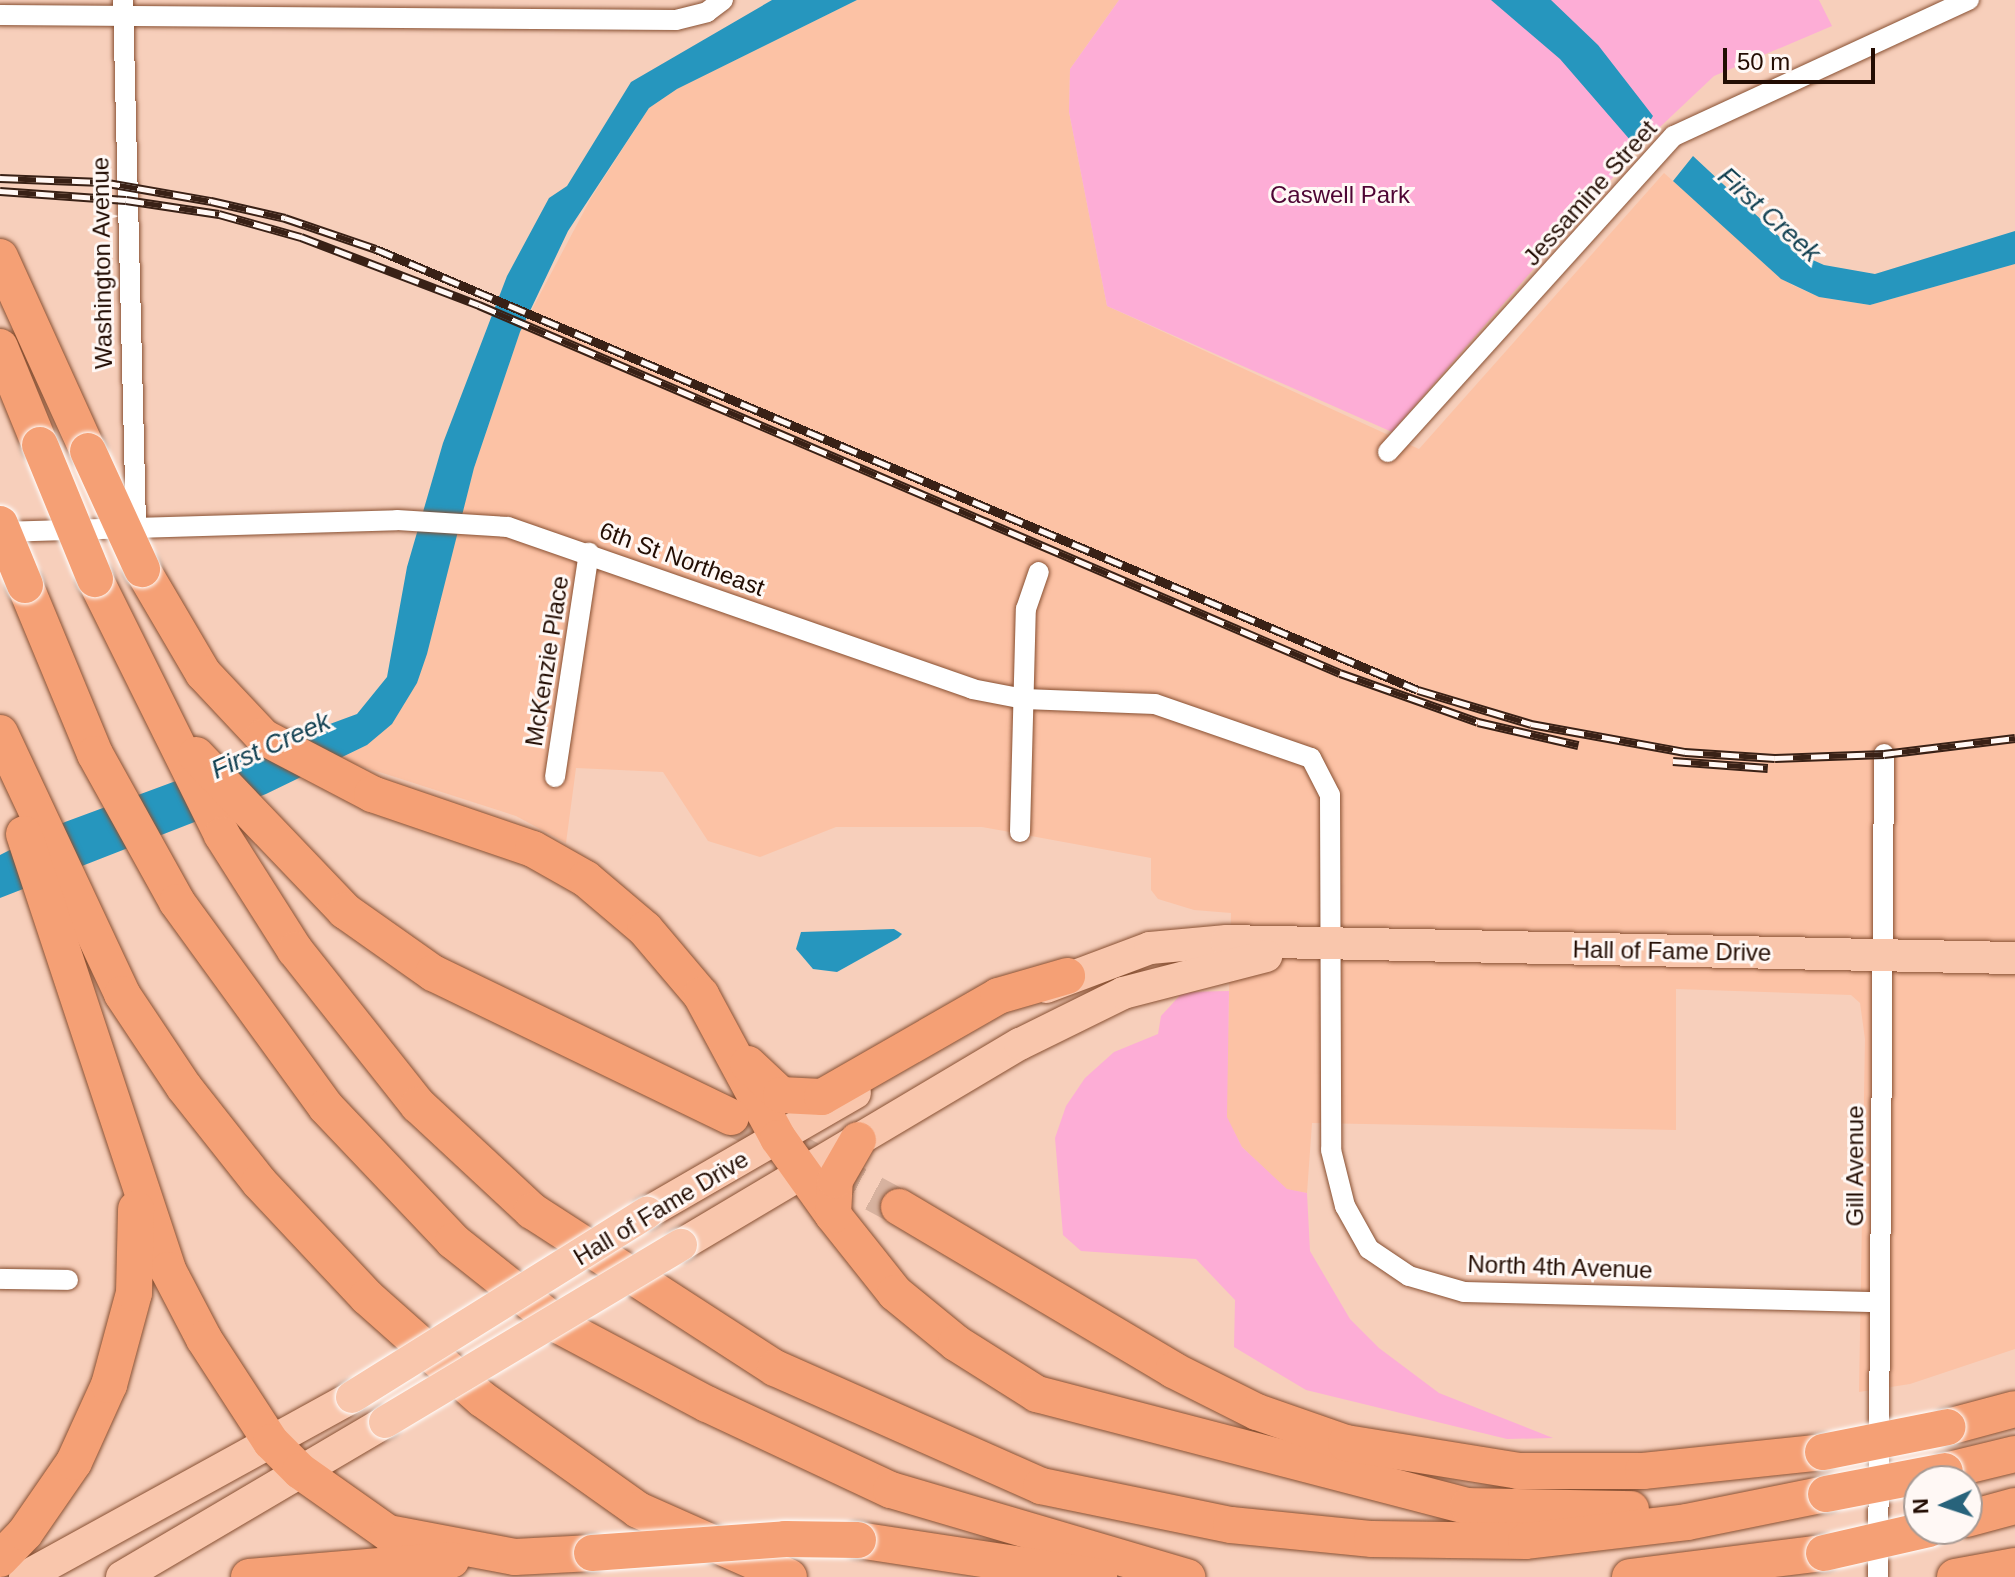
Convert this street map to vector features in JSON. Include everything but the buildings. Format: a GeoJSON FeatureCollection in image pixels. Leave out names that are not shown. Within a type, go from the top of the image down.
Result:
{"type":"FeatureCollection","features":[{"type":"Feature","properties":{"kind":"highway"},"geometry":{"type":"LineString","coordinates":[[0,257],[142,569],[203,673],[263,737],[372,794],[533,849],[586,879],[645,929],[769,1088],[809,1099],[837,1090],[998,996],[1067,976]]}},
{"type":"Feature","properties":{"kind":"highway"},"geometry":{"type":"LineString","coordinates":[[0,347],[95,579],[145,683],[222,835],[287,938],[418,1105],[532,1211],[775,1368],[1041,1486],[1231,1525],[1372,1539],[1526,1541],[1687,1522],[1945,1471],[2015,1454]]}},
{"type":"Feature","properties":{"kind":"highway"},"geometry":{"type":"LineString","coordinates":[[0,524],[95,754],[170,889],[326,1107],[453,1241],[560,1326],[707,1404],[891,1490],[1187,1577]]}},
{"type":"Feature","properties":{"kind":"highway"},"geometry":{"type":"LineString","coordinates":[[145,683],[208,772],[345,911],[433,973],[731,1117]]}},
{"type":"Feature","properties":{"kind":"highway"},"geometry":{"type":"LineString","coordinates":[[0,733],[122,994],[184,1087],[259,1182],[367,1297],[482,1399],[638,1510],[789,1577]]}},
{"type":"Feature","properties":{"kind":"highway"},"geometry":{"type":"LineString","coordinates":[[0,744],[80,1017],[168,1270],[204,1339],[271,1442],[300,1471],[388,1533],[515,1557]]}},
{"type":"Feature","properties":{"kind":"highway"},"geometry":{"type":"LineString","coordinates":[[712,1016],[778,1138],[833,1215],[895,1293],[956,1343],[1037,1394],[1468,1506],[1611,1510],[1765,1506]]}},
{"type":"Feature","properties":{"kind":"highway"},"geometry":{"type":"LineString","coordinates":[[833,1215],[835,1180],[858,1140]]}},
{"type":"Feature","properties":{"kind":"highway"},"geometry":{"type":"LineString","coordinates":[[0,1559],[25,1533],[74,1462],[109,1385],[134,1293],[139,1233],[132,1164]]}},
{"type":"Feature","properties":{"kind":"highway"},"geometry":{"type":"LineString","coordinates":[[899,1207],[1173,1370],[1257,1412],[1346,1443],[1518,1471],[1643,1471],[1823,1452],[1948,1427],[2015,1409]]}},
{"type":"Feature","properties":{"kind":"highway"},"geometry":{"type":"LineString","coordinates":[[1983,1515],[2015,1506]]}},
{"type":"Feature","properties":{"kind":"highway"},"geometry":{"type":"LineString","coordinates":[[1630,1577],[1824,1553],[1903,1535]]}},
{"type":"Feature","properties":{"kind":"highway"},"geometry":{"type":"LineString","coordinates":[[249,1577],[785,1539],[858,1540],[1099,1577]]}},
{"type":"Feature","properties":{"kind":"highway"},"geometry":{"type":"LineString","coordinates":[[1955,1577],[2015,1566]]}},
{"type":"Feature","properties":{"kind":"main road","name":"Hall of Fame Drive"},"geometry":{"type":"LineString","coordinates":[[25,1577],[352,1397],[647,1213],[1067,976],[1150,948],[1227,941],[2015,958]]}},
{"type":"Feature","properties":{"kind":"main road","name":"Hall of Fame Drive"},"geometry":{"type":"LineString","coordinates":[[122,1577],[1020,1044],[1123,993],[1208,967],[1329,943]]}},
{"type":"Feature","properties":{"kind":"street"},"geometry":{"type":"LineString","coordinates":[[0,15],[123,8],[441,9],[676,20],[707,12],[723,0]]}},
{"type":"Feature","properties":{"kind":"street","name":"Jessamine Street"},"geometry":{"type":"LineString","coordinates":[[1388,452],[1674,136],[1969,0]]}},
{"type":"Feature","properties":{"kind":"street","name":"Washington Avenue"},"geometry":{"type":"LineString","coordinates":[[123,8],[136,525]]}},
{"type":"Feature","properties":{"kind":"street","name":"6th St Northeast"},"geometry":{"type":"LineString","coordinates":[[0,532],[136,525],[397,520],[508,527],[930,675],[1024,699],[1155,704],[1311,758],[1322,771]]}},
{"type":"Feature","properties":{"kind":"street","name":"McKenzie Place"},"geometry":{"type":"LineString","coordinates":[[555,777],[589,553]]}},
{"type":"Feature","properties":{"kind":"street"},"geometry":{"type":"LineString","coordinates":[[1020,832],[1026,609],[1039,572]]}},
{"type":"Feature","properties":{"kind":"street","name":"Gill Avenue"},"geometry":{"type":"LineString","coordinates":[[1878,1577],[1884,754]]}},
{"type":"Feature","properties":{"kind":"street","name":"North 4th Avenue"},"geometry":{"type":"LineString","coordinates":[[1322,771],[1330,795],[1330,1128],[1345,1206],[1369,1249],[1409,1276],[1464,1292],[1880,1302]]}},
{"type":"Feature","properties":{"kind":"street"},"geometry":{"type":"LineString","coordinates":[[0,1279],[68,1280]]}},
{"type":"Feature","properties":{"kind":"shaded area"},"geometry":{"type":"Polygon","coordinates":[[[857,0],[1119,0],[1070,69],[1069,112],[1107,306],[1419,449],[1664,173],[1792,285],[1819,297],[1870,305],[2015,264],[2015,1349],[1910,1384],[1859,1392],[1865,1039],[1860,1003],[1851,995],[1676,989],[1676,1130],[1312,1123],[1307,1193],[1287,1190],[1242,1147],[1226,1117],[1231,913],[1194,910],[1158,899],[1151,890],[1151,858],[982,827],[836,827],[760,857],[708,841],[663,772],[576,768],[566,843],[516,816],[339,759],[367,745],[417,683],[474,468],[520,332],[591,198],[649,108],[677,89],[857,0]]]}},
{"type":"Feature","properties":{"kind":"green space","name":"Caswell Park"},"geometry":{"type":"Polygon","coordinates":[[[1119,0],[1819,0],[1832,26],[1714,76],[1642,144],[1392,432],[1107,306],[1069,112],[1070,69],[1119,0]]]}},
{"type":"Feature","properties":{"kind":"green space"},"geometry":{"type":"Polygon","coordinates":[[[1229,991],[1227,1117],[1242,1147],[1287,1189],[1307,1193],[1310,1251],[1350,1319],[1379,1348],[1439,1393],[1553,1438],[1507,1439],[1306,1390],[1234,1347],[1235,1300],[1196,1259],[1081,1251],[1063,1235],[1055,1138],[1066,1106],[1085,1078],[1114,1052],[1158,1034],[1161,1016],[1183,992],[1229,991]]]}},
{"type":"Feature","properties":{"kind":"water","name":"First Creek"},"geometry":{"type":"Polygon","coordinates":[[[772,0],[857,0],[677,89],[649,108],[568,231],[520,332],[474,468],[427,654],[417,683],[392,724],[367,745],[266,794],[0,898],[0,855],[65,822],[357,714],[387,677],[407,567],[443,443],[507,276],[549,198],[567,186],[631,82],[772,0]]]}},
{"type":"Feature","properties":{"kind":"water"},"geometry":{"type":"Polygon","coordinates":[[[1491,0],[1551,0],[1598,45],[1653,116],[1646,127],[1631,141],[1560,59],[1491,0]]]}},
{"type":"Feature","properties":{"kind":"water","name":"First Creek"},"geometry":{"type":"Polygon","coordinates":[[[1693,156],[1797,253],[1824,265],[1875,274],[2015,231],[2015,264],[1870,305],[1819,297],[1781,279],[1673,181],[1693,156]]]}},
{"type":"Feature","properties":{"kind":"water"},"geometry":{"type":"Polygon","coordinates":[[[894,929],[902,934],[898,938],[837,972],[813,969],[796,949],[801,932],[894,929]]]}},
{"type":"Feature","properties":{"kind":"tunnel"},"geometry":{"type":"LineString","coordinates":[[731,1117],[899,1207]]}},
{"type":"Feature","properties":{"kind":"railway"},"geometry":{"type":"LineString","coordinates":[[0,178],[102,182],[211,201],[285,218],[376,249],[1418,690],[1531,724],[1685,752],[1775,758],[1884,754],[2015,738]]}},
{"type":"Feature","properties":{"kind":"railway"},"geometry":{"type":"LineString","coordinates":[[0,191],[126,200],[219,214],[301,237],[479,305],[1340,673],[1478,722],[1578,745]]}},
{"type":"Feature","properties":{"kind":"railway"},"geometry":{"type":"LineString","coordinates":[[1673,761],[1768,768]]}}]}
